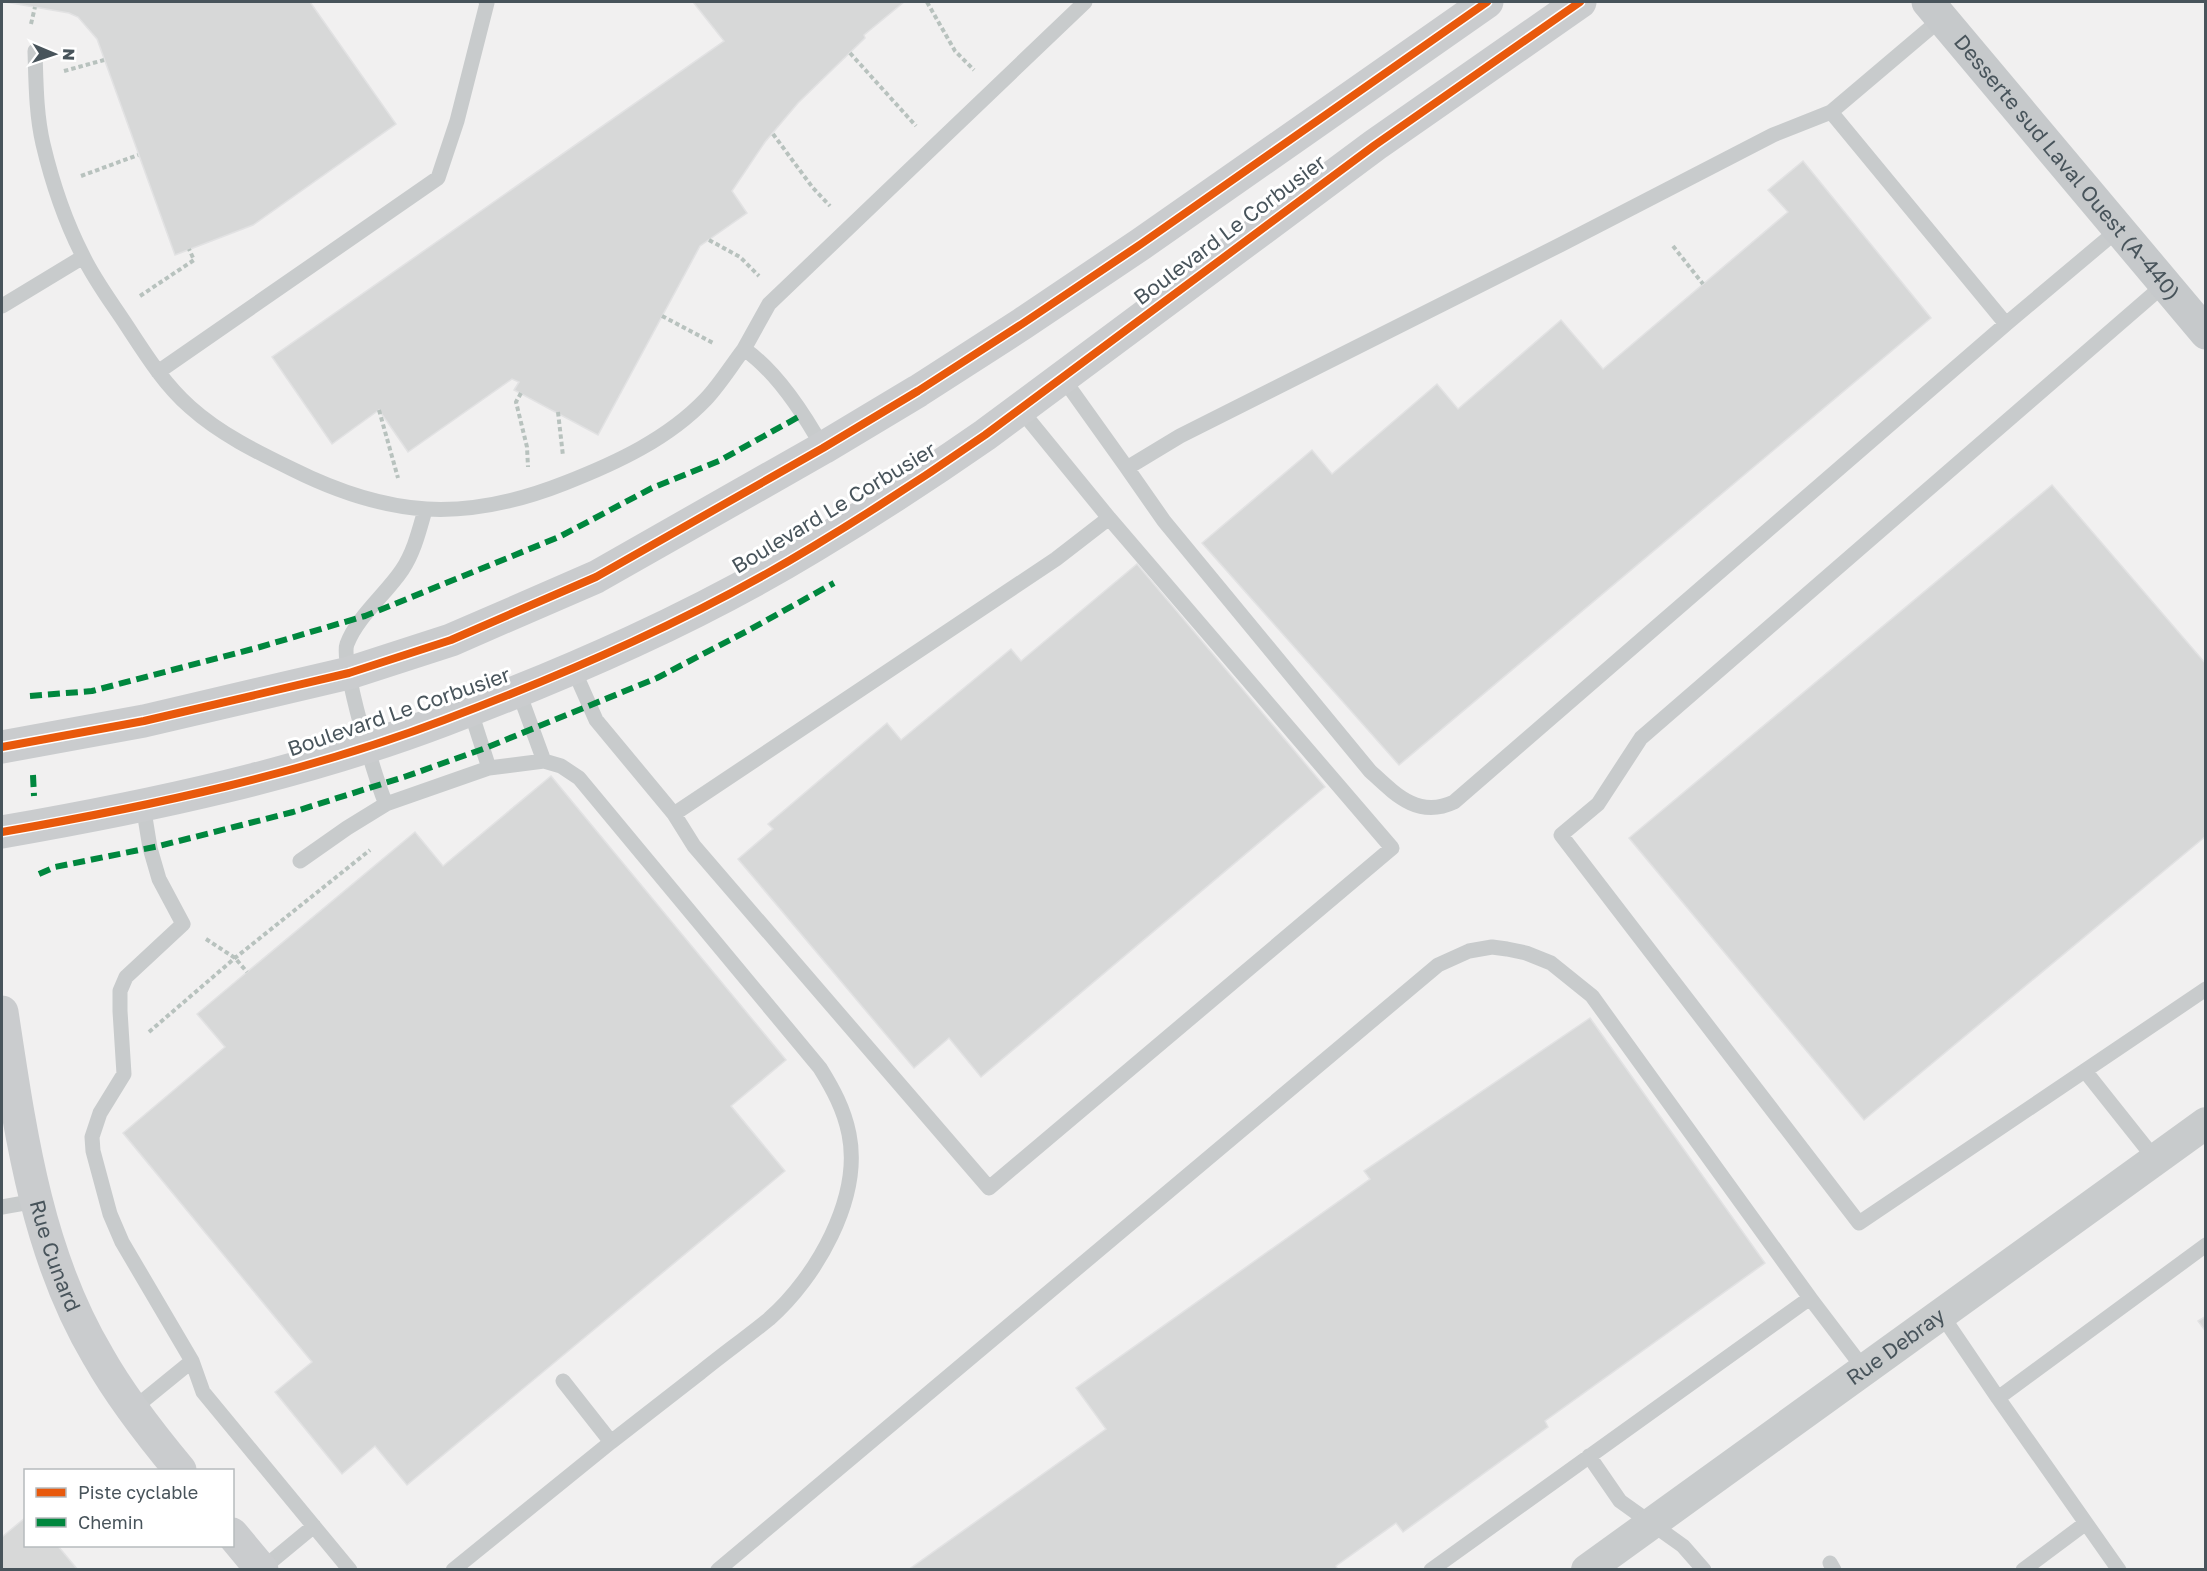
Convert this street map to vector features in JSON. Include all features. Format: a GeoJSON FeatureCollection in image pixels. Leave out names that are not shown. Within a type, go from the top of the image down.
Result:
{"type":"FeatureCollection","features":[{"type":"Feature","properties":{"kind":"main road","name":"Desserte sud Laval Ouest (A-440)"},"geometry":{"type":"LineString","coordinates":[[1935,10],[2205,333]]}},
{"type":"Feature","properties":{"kind":"street","name":"Boulevard Le Corbusier"},"geometry":{"type":"LineString","coordinates":[[2,747],[144,721],[349,673],[451,640],[596,577],[823,448],[918,391],[1057,300],[1487,2]]}},
{"type":"Feature","properties":{"kind":"street","name":"Boulevard Le Corbusier"},"geometry":{"type":"LineString","coordinates":[[2,831],[143,805],[293,768],[367,746],[470,709],[573,668],[700,608],[813,547],[934,470],[1020,409],[1365,152],[1580,2]]}},
{"type":"Feature","properties":{"kind":"street","name":"Rue Cunard"},"geometry":{"type":"LineString","coordinates":[[2,1012],[26,1156],[36,1201],[52,1253],[72,1304],[97,1355],[132,1410],[179,1469]]}},
{"type":"Feature","properties":{"kind":"street","name":"Rue Debray"},"geometry":{"type":"LineString","coordinates":[[1587,1569],[2205,1123]]}},
{"type":"Feature","properties":{"kind":"street"},"geometry":{"type":"LineString","coordinates":[[234,1536],[262,1569]]}},
{"type":"Feature","properties":{"kind":"lane"},"geometry":{"type":"LineString","coordinates":[[158,372],[438,178],[457,121],[486,2]]}},
{"type":"Feature","properties":{"kind":"lane"},"geometry":{"type":"LineString","coordinates":[[35,51],[37,102],[43,143],[58,195],[83,257],[158,372],[190,407],[222,431],[265,456],[313,480],[354,496],[387,506],[425,510],[472,508],[535,495],[631,454],[675,426],[705,400],[744,349],[769,304],[1085,2]]}},
{"type":"Feature","properties":{"kind":"lane"},"geometry":{"type":"LineString","coordinates":[[1127,468],[1180,436],[1773,135],[1831,112],[1935,10]]}},
{"type":"Feature","properties":{"kind":"lane"},"geometry":{"type":"LineString","coordinates":[[1831,112],[2006,324]]}},
{"type":"Feature","properties":{"kind":"lane"},"geometry":{"type":"LineString","coordinates":[[1062,377],[1164,521],[1370,771],[1409,803],[1427,808],[1443,807],[1454,802],[2119,229]]}},
{"type":"Feature","properties":{"kind":"lane"},"geometry":{"type":"LineString","coordinates":[[2,306],[83,257]]}},
{"type":"Feature","properties":{"kind":"lane"},"geometry":{"type":"LineString","coordinates":[[2165,284],[1641,738],[1598,804],[1561,835],[1859,1223],[2205,989]]}},
{"type":"Feature","properties":{"kind":"lane"},"geometry":{"type":"LineString","coordinates":[[744,349],[762,361],[778,381],[810,425],[823,448]]}},
{"type":"Feature","properties":{"kind":"lane"},"geometry":{"type":"LineString","coordinates":[[573,668],[596,720],[674,814],[694,846],[989,1188],[1392,848],[1109,518],[1020,409]]}},
{"type":"Feature","properties":{"kind":"lane"},"geometry":{"type":"LineString","coordinates":[[386,804],[367,746],[345,655],[346,646],[351,633],[402,570],[415,547],[425,510]]}},
{"type":"Feature","properties":{"kind":"lane"},"geometry":{"type":"LineString","coordinates":[[674,814],[1056,559],[1109,518]]}},
{"type":"Feature","properties":{"kind":"lane"},"geometry":{"type":"LineString","coordinates":[[518,690],[544,761]]}},
{"type":"Feature","properties":{"kind":"lane"},"geometry":{"type":"LineString","coordinates":[[470,709],[489,768]]}},
{"type":"Feature","properties":{"kind":"lane"},"geometry":{"type":"LineString","coordinates":[[300,861],[386,804],[489,768],[544,761],[561,766],[579,778],[820,1068],[842,1107],[850,1136],[850,1167],[832,1236],[806,1277],[769,1318],[453,1569]]}},
{"type":"Feature","properties":{"kind":"lane"},"geometry":{"type":"LineString","coordinates":[[143,805],[150,848],[159,879],[183,924],[126,977],[120,991],[124,1074],[100,1113],[92,1137],[93,1151],[110,1214],[122,1242],[192,1362],[202,1392],[350,1569]]}},
{"type":"Feature","properties":{"kind":"lane"},"geometry":{"type":"LineString","coordinates":[[718,1569],[1438,965],[1469,951],[1492,947],[1526,953],[1551,963],[1592,996],[1864,1369]]}},
{"type":"Feature","properties":{"kind":"lane"},"geometry":{"type":"LineString","coordinates":[[2085,1071],[2155,1159]]}},
{"type":"Feature","properties":{"kind":"lane"},"geometry":{"type":"LineString","coordinates":[[2,1207],[36,1201]]}},
{"type":"Feature","properties":{"kind":"lane"},"geometry":{"type":"LineString","coordinates":[[1998,1398],[2205,1245]]}},
{"type":"Feature","properties":{"kind":"lane"},"geometry":{"type":"LineString","coordinates":[[1431,1569],[1810,1298]]}},
{"type":"Feature","properties":{"kind":"lane"},"geometry":{"type":"LineString","coordinates":[[1941,1314],[2119,1569]]}},
{"type":"Feature","properties":{"kind":"lane"},"geometry":{"type":"LineString","coordinates":[[132,1410],[192,1362]]}},
{"type":"Feature","properties":{"kind":"lane"},"geometry":{"type":"LineString","coordinates":[[563,1381],[611,1442]]}},
{"type":"Feature","properties":{"kind":"lane"},"geometry":{"type":"LineString","coordinates":[[1588,1456],[1620,1501],[1683,1546],[1704,1569]]}},
{"type":"Feature","properties":{"kind":"lane"},"geometry":{"type":"LineString","coordinates":[[2024,1569],[2086,1523]]}},
{"type":"Feature","properties":{"kind":"lane"},"geometry":{"type":"LineString","coordinates":[[262,1569],[314,1526]]}},
{"type":"Feature","properties":{"kind":"path"},"geometry":{"type":"LineString","coordinates":[[927,2],[955,51]]}},
{"type":"Feature","properties":{"kind":"path"},"geometry":{"type":"LineString","coordinates":[[849,53],[897,107]]}},
{"type":"Feature","properties":{"kind":"path"},"geometry":{"type":"LineString","coordinates":[[67,70],[104,60]]}},
{"type":"Feature","properties":{"kind":"path"},"geometry":{"type":"LineString","coordinates":[[773,134],[813,188]]}},
{"type":"Feature","properties":{"kind":"path"},"geometry":{"type":"LineString","coordinates":[[104,168],[138,155]]}},
{"type":"Feature","properties":{"kind":"path"},"geometry":{"type":"LineString","coordinates":[[710,240],[740,257]]}},
{"type":"Feature","properties":{"kind":"path"},"geometry":{"type":"LineString","coordinates":[[1673,246],[1703,284]]}},
{"type":"Feature","properties":{"kind":"path"},"geometry":{"type":"LineString","coordinates":[[134,300],[194,260],[189,249]]}},
{"type":"Feature","properties":{"kind":"path"},"geometry":{"type":"LineString","coordinates":[[662,316],[720,347]]}},
{"type":"Feature","properties":{"kind":"path"},"geometry":{"type":"LineString","coordinates":[[521,393],[516,402],[527,447]]}},
{"type":"Feature","properties":{"kind":"path"},"geometry":{"type":"LineString","coordinates":[[379,410],[399,479]]}},
{"type":"Feature","properties":{"kind":"path"},"geometry":{"type":"LineString","coordinates":[[558,412],[562,447]]}},
{"type":"Feature","properties":{"kind":"path"},"geometry":{"type":"LineString","coordinates":[[123,1054],[235,958],[374,846]]}},
{"type":"Feature","properties":{"kind":"path"},"geometry":{"type":"LineString","coordinates":[[183,924],[235,958],[247,972]]}},
{"type":"Feature","properties":{"kind":"building"},"geometry":{"type":"Polygon","coordinates":[[[5,2],[310,2],[396,124],[253,225],[175,255],[97,39],[78,17],[69,13],[5,2]]]}},
{"type":"Feature","properties":{"kind":"building"},"geometry":{"type":"Polygon","coordinates":[[[693,2],[904,2],[864,35],[865,38],[798,103],[765,142],[732,191],[747,213],[700,246],[598,435],[514,390],[519,382],[512,379],[408,452],[379,410],[332,444],[272,357],[724,41],[693,2]]]}},
{"type":"Feature","properties":{"kind":"building"},"geometry":{"type":"Polygon","coordinates":[[[1803,161],[1931,318],[1399,765],[1202,543],[1312,450],[1332,474],[1437,384],[1458,409],[1561,320],[1603,369],[1788,212],[1768,190],[1803,161]]]}},
{"type":"Feature","properties":{"kind":"building"},"geometry":{"type":"Polygon","coordinates":[[[2052,485],[2206,664],[2206,836],[1864,1120],[1629,838],[2052,485]]]}},
{"type":"Feature","properties":{"kind":"building"},"geometry":{"type":"Polygon","coordinates":[[[1137,564],[1325,787],[981,1077],[949,1038],[914,1068],[738,859],[773,829],[768,824],[887,723],[901,740],[1011,649],[1021,661],[1137,564]]]}},
{"type":"Feature","properties":{"kind":"building"},"geometry":{"type":"Polygon","coordinates":[[[551,776],[786,1060],[731,1106],[785,1171],[407,1485],[375,1446],[342,1474],[275,1392],[312,1362],[123,1133],[225,1047],[197,1014],[247,972],[415,832],[443,866],[551,776]]]}},
{"type":"Feature","properties":{"kind":"building"},"geometry":{"type":"Polygon","coordinates":[[[1590,1018],[1765,1263],[1545,1421],[1548,1427],[1403,1532],[1396,1523],[1336,1566],[1338,1570],[908,1570],[1106,1429],[1076,1388],[1370,1179],[1364,1171],[1590,1018]]]}},
{"type":"Feature","properties":{"kind":"building"},"geometry":{"type":"Polygon","coordinates":[[[2206,1316],[2206,1332],[2198,1321],[2206,1316]]]}},
{"type":"Feature","properties":{"kind":"building"},"geometry":{"type":"Polygon","coordinates":[[[24,1519],[24,1547],[59,1547],[78,1570],[2,1570],[2,1537],[24,1519]]]}},
{"type":"Feature","properties":{"kind":"marked path"},"geometry":{"type":"LineString","coordinates":[[30,696],[92,691],[260,647],[365,616],[559,537],[652,488],[719,461],[802,415]]}},
{"type":"Feature","properties":{"kind":"marked path"},"geometry":{"type":"LineString","coordinates":[[39,874],[55,867],[159,846],[293,812],[483,749],[657,678],[834,583]]}},
{"type":"Feature","properties":{"kind":"marked path"},"geometry":{"type":"LineString","coordinates":[[33,775],[34,796]]}},
{"type":"Feature","properties":{"kind":"cycle path"},"geometry":{"type":"LineString","coordinates":[[2,747],[144,721],[349,673],[451,640],[596,577],[823,448],[918,391],[1022,324],[1141,244],[1487,2]]}},
{"type":"Feature","properties":{"kind":"cycle path"},"geometry":{"type":"LineString","coordinates":[[2,832],[170,799],[336,757],[444,720],[539,683],[633,642],[725,596],[836,533],[985,435],[1375,145],[1580,2]]}}]}
